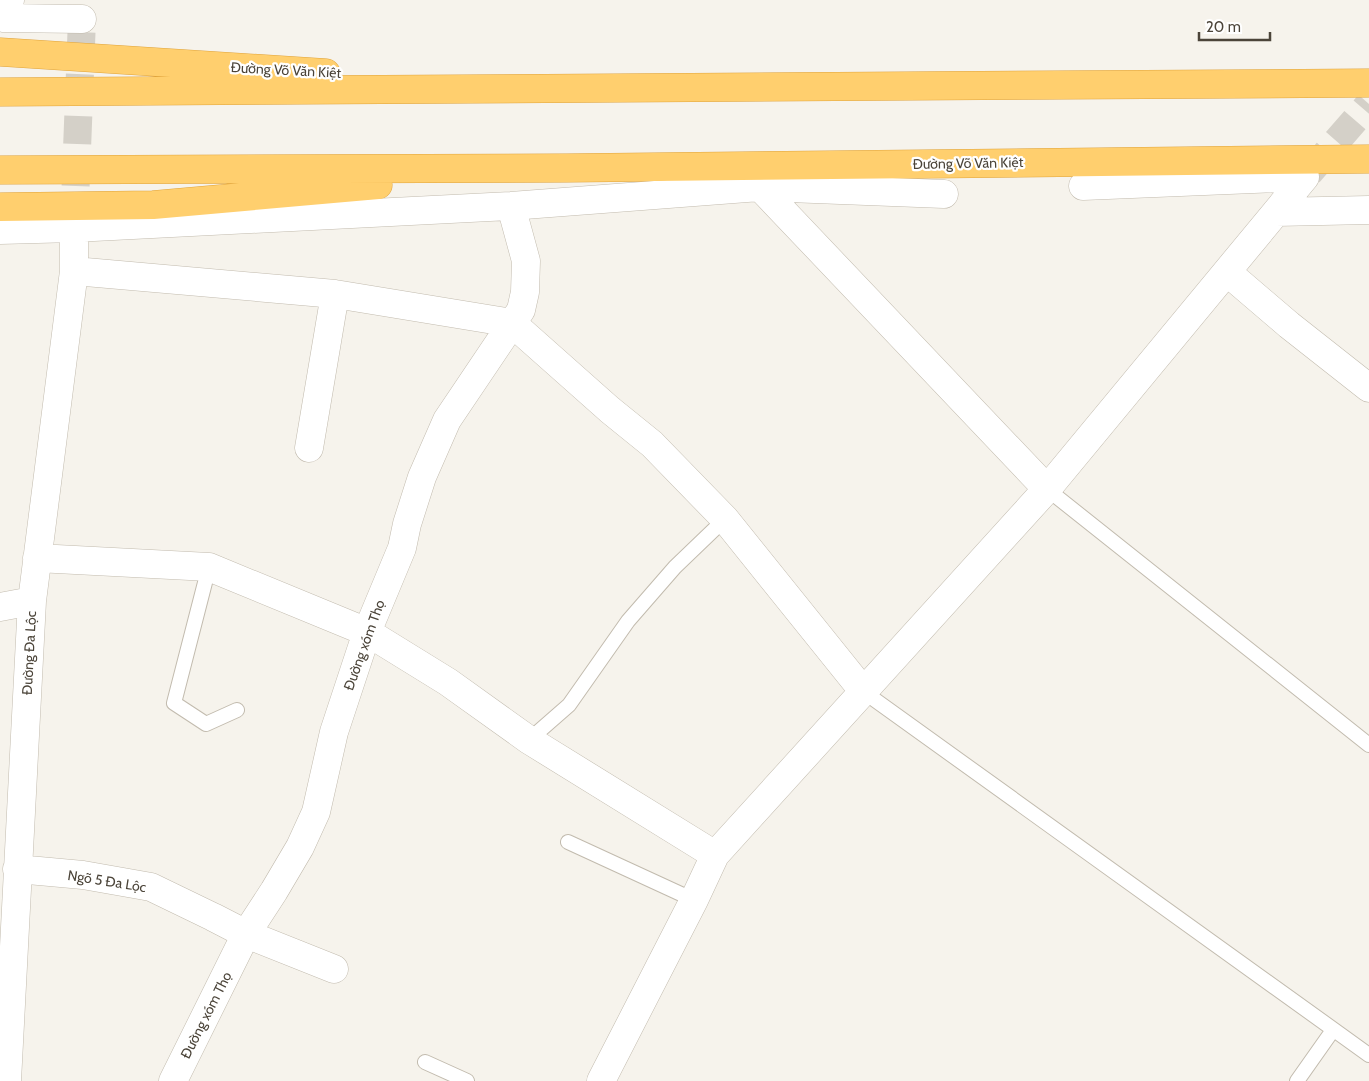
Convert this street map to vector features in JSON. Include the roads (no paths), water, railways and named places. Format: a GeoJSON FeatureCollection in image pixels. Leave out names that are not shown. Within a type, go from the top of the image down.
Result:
{"type":"FeatureCollection","features":[{"type":"Feature","properties":{"kind":"highway","name":"Đường Võ Văn Kiệt"},"geometry":{"type":"LineString","coordinates":[[0,52],[572,87]]}},
{"type":"Feature","properties":{"kind":"highway","name":"Đường Võ Văn Kiệt"},"geometry":{"type":"LineString","coordinates":[[0,92],[1369,83]]}},
{"type":"Feature","properties":{"kind":"highway","name":"Đường Võ Văn Kiệt"},"geometry":{"type":"LineString","coordinates":[[0,170],[567,168],[1369,159]]}},
{"type":"Feature","properties":{"kind":"highway","name":"Đường Võ Văn Kiệt"},"geometry":{"type":"LineString","coordinates":[[0,207],[152,205],[567,168]]}},
{"type":"Feature","properties":{"kind":"street"},"geometry":{"type":"LineString","coordinates":[[10,0],[4,18],[82,19]]}},
{"type":"Feature","properties":{"kind":"street"},"geometry":{"type":"LineString","coordinates":[[600,1081],[694,900],[715,855],[1047,489],[1305,177],[1084,186]]}},
{"type":"Feature","properties":{"kind":"street"},"geometry":{"type":"LineString","coordinates":[[760,188],[1047,489]]}},
{"type":"Feature","properties":{"kind":"street"},"geometry":{"type":"LineString","coordinates":[[0,230],[511,206],[760,188],[944,194]]}},
{"type":"Feature","properties":{"kind":"street","name":"Đường xóm Thọ"},"geometry":{"type":"LineString","coordinates":[[172,1081],[246,934],[295,854],[316,812],[334,732],[367,632],[402,548],[407,524],[422,477],[447,420],[521,310],[525,292],[526,261],[511,206]]}},
{"type":"Feature","properties":{"kind":"street"},"geometry":{"type":"LineString","coordinates":[[1276,212],[1369,210]]}},
{"type":"Feature","properties":{"kind":"street","name":"Đường Đa Lộc"},"geometry":{"type":"LineString","coordinates":[[7,1081],[32,601],[74,271],[74,228]]}},
{"type":"Feature","properties":{"kind":"street"},"geometry":{"type":"LineString","coordinates":[[74,271],[335,294],[512,323],[610,410],[652,444],[725,519],[864,692]]}},
{"type":"Feature","properties":{"kind":"street"},"geometry":{"type":"LineString","coordinates":[[1227,272],[1288,324],[1369,388]]}},
{"type":"Feature","properties":{"kind":"street"},"geometry":{"type":"LineString","coordinates":[[309,448],[335,294]]}},
{"type":"Feature","properties":{"kind":"street"},"geometry":{"type":"LineString","coordinates":[[37,558],[210,567],[367,632],[448,682],[529,740],[715,855]]}},
{"type":"Feature","properties":{"kind":"street"},"geometry":{"type":"LineString","coordinates":[[0,607],[32,601]]}},
{"type":"Feature","properties":{"kind":"street","name":"Ngõ 5 Đa Lộc"},"geometry":{"type":"LineString","coordinates":[[17,869],[83,876],[151,887],[246,934],[334,969]]}},
{"type":"Feature","properties":{"kind":"lane"},"geometry":{"type":"LineString","coordinates":[[1047,489],[1369,745]]}},
{"type":"Feature","properties":{"kind":"lane"},"geometry":{"type":"LineString","coordinates":[[529,740],[569,705],[628,620],[675,567],[725,519]]}},
{"type":"Feature","properties":{"kind":"lane"},"geometry":{"type":"LineString","coordinates":[[210,567],[174,703],[206,724],[237,710]]}},
{"type":"Feature","properties":{"kind":"lane"},"geometry":{"type":"LineString","coordinates":[[864,692],[1369,1056]]}},
{"type":"Feature","properties":{"kind":"lane"},"geometry":{"type":"LineString","coordinates":[[568,842],[694,900]]}},
{"type":"Feature","properties":{"kind":"lane"},"geometry":{"type":"LineString","coordinates":[[1297,1081],[1333,1030]]}},
{"type":"Feature","properties":{"kind":"lane"},"geometry":{"type":"LineString","coordinates":[[425,1062],[467,1081]]}},
{"type":"Feature","properties":{"kind":"tunnel"},"geometry":{"type":"LineString","coordinates":[[74,228],[82,19]]}},
{"type":"Feature","properties":{"kind":"tunnel"},"geometry":{"type":"LineString","coordinates":[[1309,173],[1369,104]]}}]}
